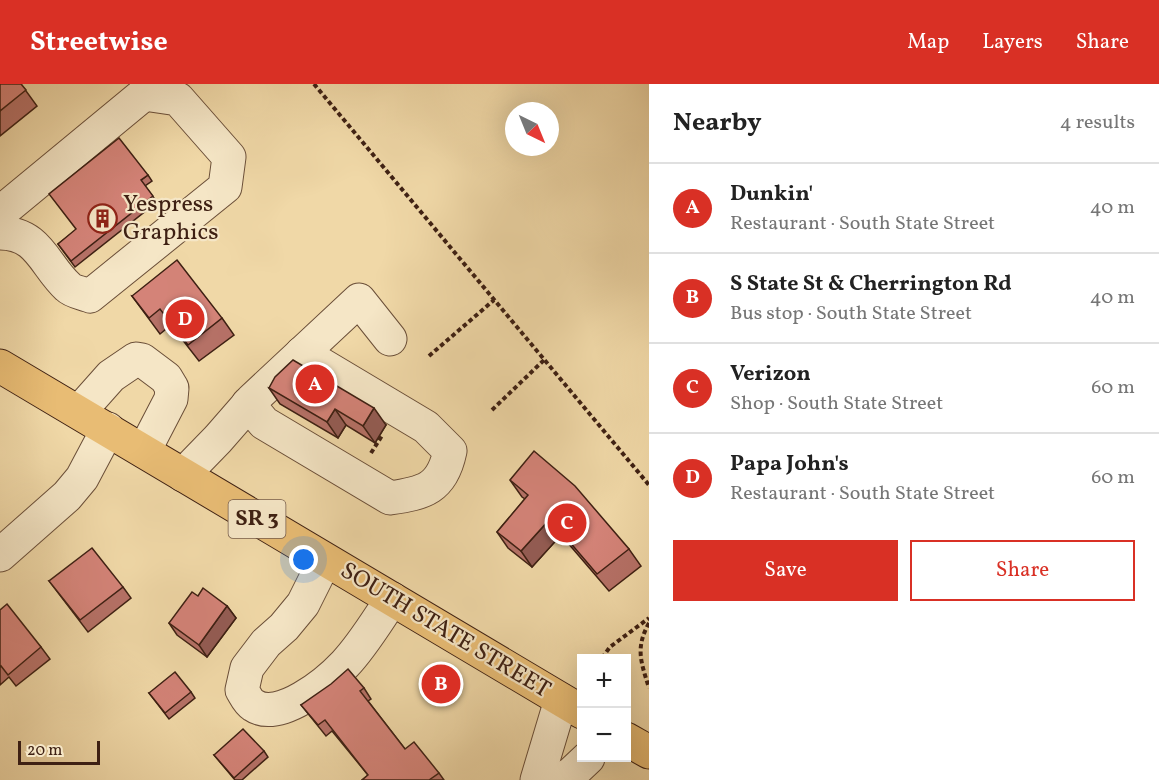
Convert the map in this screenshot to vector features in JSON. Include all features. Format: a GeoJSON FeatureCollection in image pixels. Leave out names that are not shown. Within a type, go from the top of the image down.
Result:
{"type":"FeatureCollection","features":[{"type":"Feature","properties":{"kind":"main road","name":"SOUTH STATE STREET"},"geometry":{"type":"LineString","coordinates":[[0,366],[572,706]]}},
{"type":"Feature","properties":{"kind":"main road"},"geometry":{"type":"LineString","coordinates":[[631,742],[649,753]]}},
{"type":"Feature","properties":{"kind":"street"},"geometry":{"type":"LineString","coordinates":[[0,213],[145,89],[178,99],[229,158],[225,187],[90,296],[69,289],[34,244],[12,233],[0,233]]}},
{"type":"Feature","properties":{"kind":"street"},"geometry":{"type":"LineString","coordinates":[[183,474],[218,439],[248,404],[359,300],[390,339]]}},
{"type":"Feature","properties":{"kind":"street"},"geometry":{"type":"LineString","coordinates":[[248,404],[264,423],[390,498],[427,490],[446,469],[450,451],[442,441],[426,427],[302,353]]}},
{"type":"Feature","properties":{"kind":"street"},"geometry":{"type":"LineString","coordinates":[[78,412],[111,376],[136,359],[142,360],[166,378],[172,388],[171,399],[144,451]]}},
{"type":"Feature","properties":{"kind":"street"},"geometry":{"type":"LineString","coordinates":[[0,555],[67,496],[82,478],[108,429]]}},
{"type":"Feature","properties":{"kind":"street"},"geometry":{"type":"LineString","coordinates":[[325,560],[303,604],[284,627],[266,643],[247,668],[242,690],[252,705],[265,710],[285,707],[305,696],[345,664],[364,641],[392,599]]}},
{"type":"Feature","properties":{"kind":"street"},"geometry":{"type":"LineString","coordinates":[[537,780],[572,706]]}},
{"type":"Feature","properties":{"kind":"street"},"geometry":{"type":"LineString","coordinates":[[560,780],[571,774],[584,762]]}},
{"type":"Feature","properties":{"kind":"path"},"geometry":{"type":"LineString","coordinates":[[314,84],[649,485]]}},
{"type":"Feature","properties":{"kind":"path"},"geometry":{"type":"LineString","coordinates":[[429,356],[494,300]]}},
{"type":"Feature","properties":{"kind":"path"},"geometry":{"type":"LineString","coordinates":[[492,410],[544,360]]}},
{"type":"Feature","properties":{"kind":"path"},"geometry":{"type":"LineString","coordinates":[[605,654],[610,647],[649,618]]}},
{"type":"Feature","properties":{"kind":"path"},"geometry":{"type":"LineString","coordinates":[[649,623],[642,637],[640,659],[649,688]]}},
{"type":"Feature","properties":{"kind":"building"},"geometry":{"type":"Polygon","coordinates":[[[0,84],[21,84],[26,90],[0,111],[0,84]]]}},
{"type":"Feature","properties":{"kind":"building","name":"Yespress Graphics"},"geometry":{"type":"Polygon","coordinates":[[[119,138],[148,175],[141,180],[153,196],[71,261],[58,244],[76,229],[49,194],[119,138]]]}},
{"type":"Feature","properties":{"kind":"building"},"geometry":{"type":"Polygon","coordinates":[[[177,260],[222,318],[188,345],[160,309],[149,318],[132,296],[177,260]]]}},
{"type":"Feature","properties":{"kind":"building"},"geometry":{"type":"Polygon","coordinates":[[[293,360],[374,408],[363,426],[335,409],[327,422],[269,388],[275,377],[293,360]]]}},
{"type":"Feature","properties":{"kind":"building"},"geometry":{"type":"Polygon","coordinates":[[[534,451],[575,486],[629,549],[597,574],[550,519],[521,551],[497,532],[528,495],[510,480],[534,451]]]}},
{"type":"Feature","properties":{"kind":"building"},"geometry":{"type":"Polygon","coordinates":[[[92,548],[123,587],[80,620],[49,581],[92,548]]]}},
{"type":"Feature","properties":{"kind":"building"},"geometry":{"type":"Polygon","coordinates":[[[203,588],[227,606],[199,645],[169,623],[192,592],[198,596],[203,588]]]}},
{"type":"Feature","properties":{"kind":"building"},"geometry":{"type":"Polygon","coordinates":[[[7,604],[41,647],[8,675],[0,667],[0,610],[7,604]]]}},
{"type":"Feature","properties":{"kind":"building"},"geometry":{"type":"Polygon","coordinates":[[[348,669],[364,688],[360,691],[405,749],[414,742],[439,773],[429,780],[362,780],[368,775],[325,720],[318,725],[301,705],[348,669]]]}},
{"type":"Feature","properties":{"kind":"building"},"geometry":{"type":"Polygon","coordinates":[[[175,672],[191,692],[165,713],[149,693],[175,672]]]}},
{"type":"Feature","properties":{"kind":"building"},"geometry":{"type":"Polygon","coordinates":[[[243,729],[264,751],[234,778],[214,755],[243,729]]]}},
{"type":"Feature","properties":{"kind":"place","name":"Yespress Graphics"},"geometry":{"type":"Point","coordinates":[102,219]}},
{"type":"Feature","properties":{"kind":"place","name":"Papa John's"},"geometry":{"type":"Point","coordinates":[185,319]}},
{"type":"Feature","properties":{"kind":"place","name":"Dunkin'"},"geometry":{"type":"Point","coordinates":[315,384]}},
{"type":"Feature","properties":{"kind":"place","name":"Verizon"},"geometry":{"type":"Point","coordinates":[567,523]}},
{"type":"Feature","properties":{"kind":"place","name":"S State St & Cherrington Rd"},"geometry":{"type":"Point","coordinates":[441,684]}}]}
